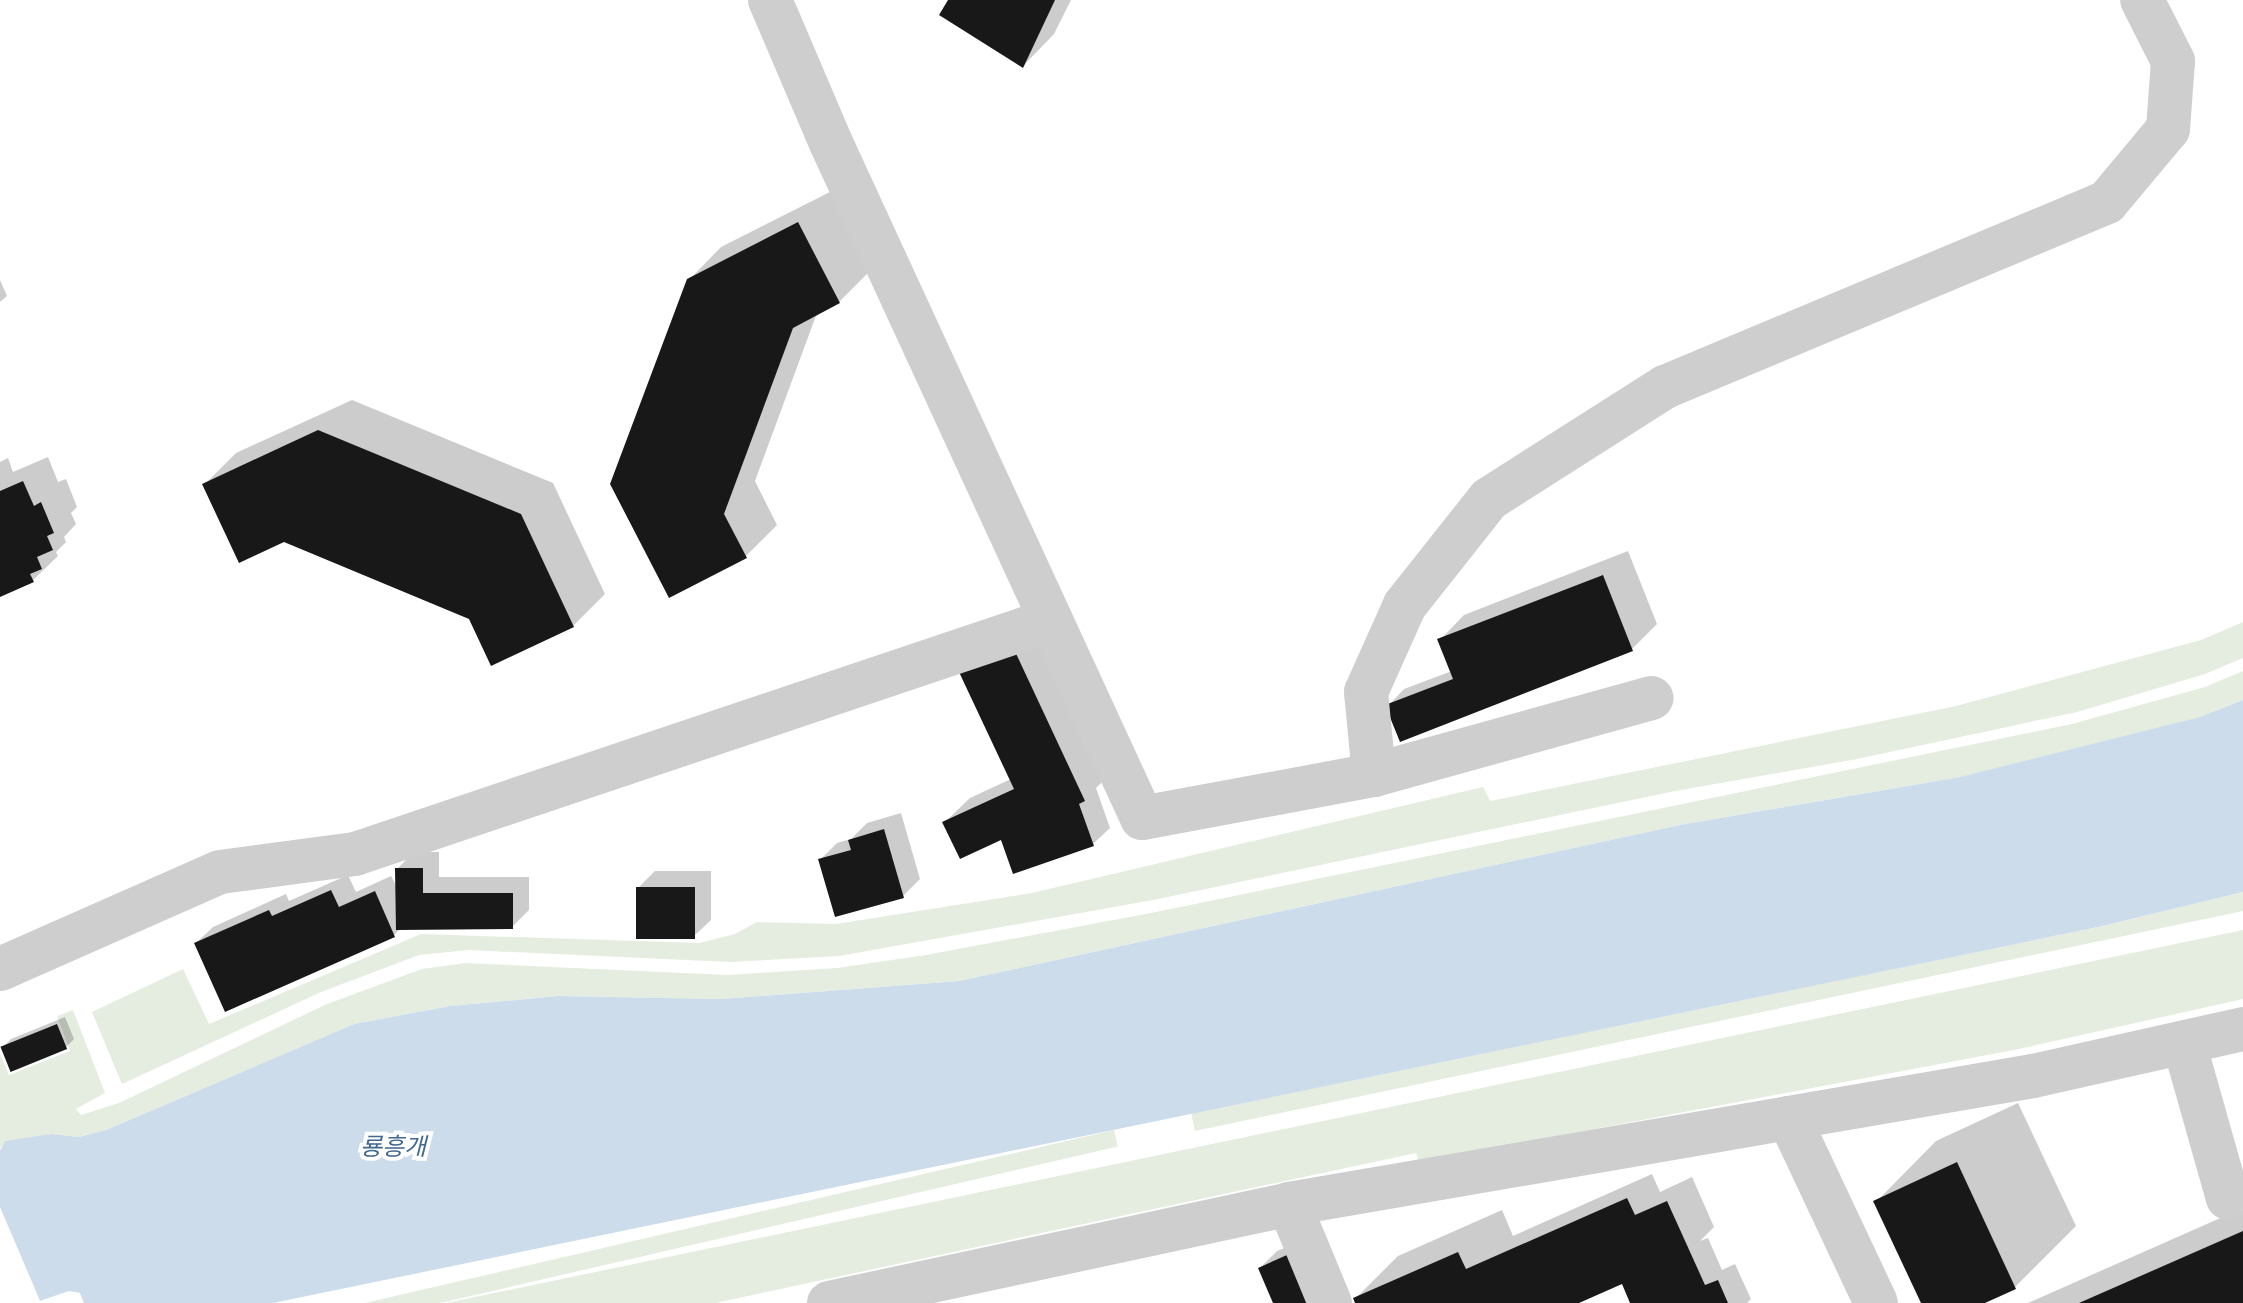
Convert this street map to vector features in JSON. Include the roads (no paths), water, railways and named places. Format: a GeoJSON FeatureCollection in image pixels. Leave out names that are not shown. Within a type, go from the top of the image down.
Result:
{"type":"FeatureCollection","features":[{"type":"Feature","properties":{"kind":"street"},"geometry":{"type":"LineString","coordinates":[[770,0],[831,143],[1142,818],[1374,775],[1652,698]]}},
{"type":"Feature","properties":{"kind":"street"},"geometry":{"type":"LineString","coordinates":[[1374,775],[1366,692],[1405,605],[1489,499],[1665,387],[2107,202],[2168,129],[2173,61],[2142,0]]}},
{"type":"Feature","properties":{"kind":"street"},"geometry":{"type":"LineString","coordinates":[[0,969],[220,872],[355,854],[1051,620]]}},
{"type":"Feature","properties":{"kind":"street"},"geometry":{"type":"LineString","coordinates":[[829,1303],[1289,1204],[2033,1076],[2243,1029]]}},
{"type":"Feature","properties":{"kind":"street"},"geometry":{"type":"LineString","coordinates":[[2184,1043],[2228,1198]]}},
{"type":"Feature","properties":{"kind":"street"},"geometry":{"type":"LineString","coordinates":[[1789,1118],[1876,1303]]}},
{"type":"Feature","properties":{"kind":"street"},"geometry":{"type":"LineString","coordinates":[[1289,1204],[1330,1303]]}},
{"type":"Feature","properties":{"kind":"water","name":"룡흥개"},"geometry":{"type":"Polygon","coordinates":[[[2243,700],[2243,892],[2098,927],[273,1303],[84,1303],[80,1293],[69,1291],[34,1303],[0,1303],[0,1151],[5,1141],[51,1134],[79,1137],[106,1130],[354,1024],[450,1006],[558,996],[721,999],[959,981],[1680,825],[1960,777],[2200,717],[2243,700]]]}}]}
